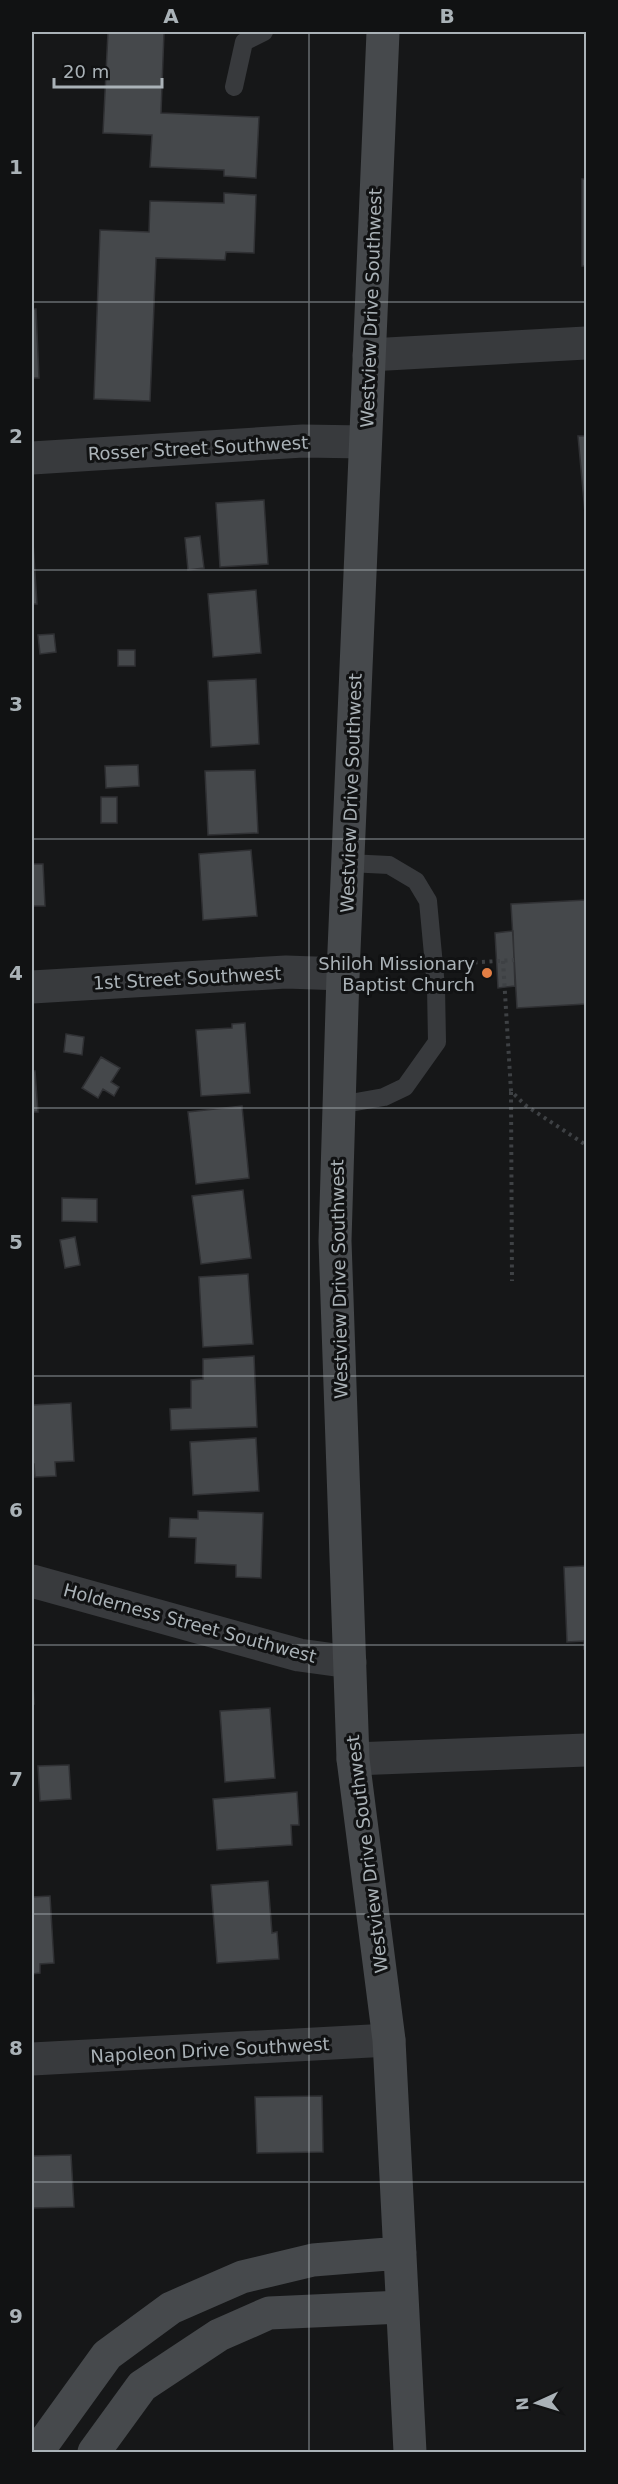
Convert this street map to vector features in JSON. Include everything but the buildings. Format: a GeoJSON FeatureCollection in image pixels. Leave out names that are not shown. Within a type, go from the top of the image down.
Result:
{"type":"FeatureCollection","features":[{"type":"Feature","properties":{"kind":"street","name":"Westview Drive Southwest"},"geometry":{"type":"LineString","coordinates":[[383,32],[343,974],[335,1241],[353,1759],[389,2040],[410,2452]]}},
{"type":"Feature","properties":{"kind":"street"},"geometry":{"type":"LineString","coordinates":[[369,355],[586,343]]}},
{"type":"Feature","properties":{"kind":"street","name":"Rosser Street Southwest"},"geometry":{"type":"LineString","coordinates":[[32,458],[303,441],[366,442]]}},
{"type":"Feature","properties":{"kind":"street","name":"1st Street Southwest"},"geometry":{"type":"LineString","coordinates":[[32,987],[286,972],[343,974]]}},
{"type":"Feature","properties":{"kind":"street","name":"Holderness Street Southwest"},"geometry":{"type":"LineString","coordinates":[[32,1581],[299,1655],[350,1662]]}},
{"type":"Feature","properties":{"kind":"street"},"geometry":{"type":"LineString","coordinates":[[353,1759],[586,1750]]}},
{"type":"Feature","properties":{"kind":"street","name":"Napoleon Drive Southwest"},"geometry":{"type":"LineString","coordinates":[[32,2060],[389,2040]]}},
{"type":"Feature","properties":{"kind":"street"},"geometry":{"type":"LineString","coordinates":[[37,2452],[107,2355],[171,2308],[242,2277],[282,2267],[313,2260],[400,2253]]}},
{"type":"Feature","properties":{"kind":"street"},"geometry":{"type":"LineString","coordinates":[[94,2452],[142,2386],[219,2335],[269,2313],[402,2307]]}},
{"type":"Feature","properties":{"kind":"street"},"geometry":{"type":"LineString","coordinates":[[108,2452],[118,2420]]}},
{"type":"Feature","properties":{"kind":"lane"},"geometry":{"type":"LineString","coordinates":[[234,87],[244,42],[264,32]]}},
{"type":"Feature","properties":{"kind":"lane"},"geometry":{"type":"LineString","coordinates":[[339,1105],[384,1097],[405,1087],[437,1042],[436,987],[428,900],[416,881],[389,865],[348,863]]}},
{"type":"Feature","properties":{"kind":"path"},"geometry":{"type":"LineString","coordinates":[[467,963],[514,960]]}},
{"type":"Feature","properties":{"kind":"path"},"geometry":{"type":"LineString","coordinates":[[503,961],[511,1091],[512,1281]]}},
{"type":"Feature","properties":{"kind":"path"},"geometry":{"type":"LineString","coordinates":[[511,1091],[525,1105],[586,1145]]}},
{"type":"Feature","properties":{"kind":"place","name":"Shiloh Missionary Baptist Church"},"geometry":{"type":"Point","coordinates":[487,973]}}]}
